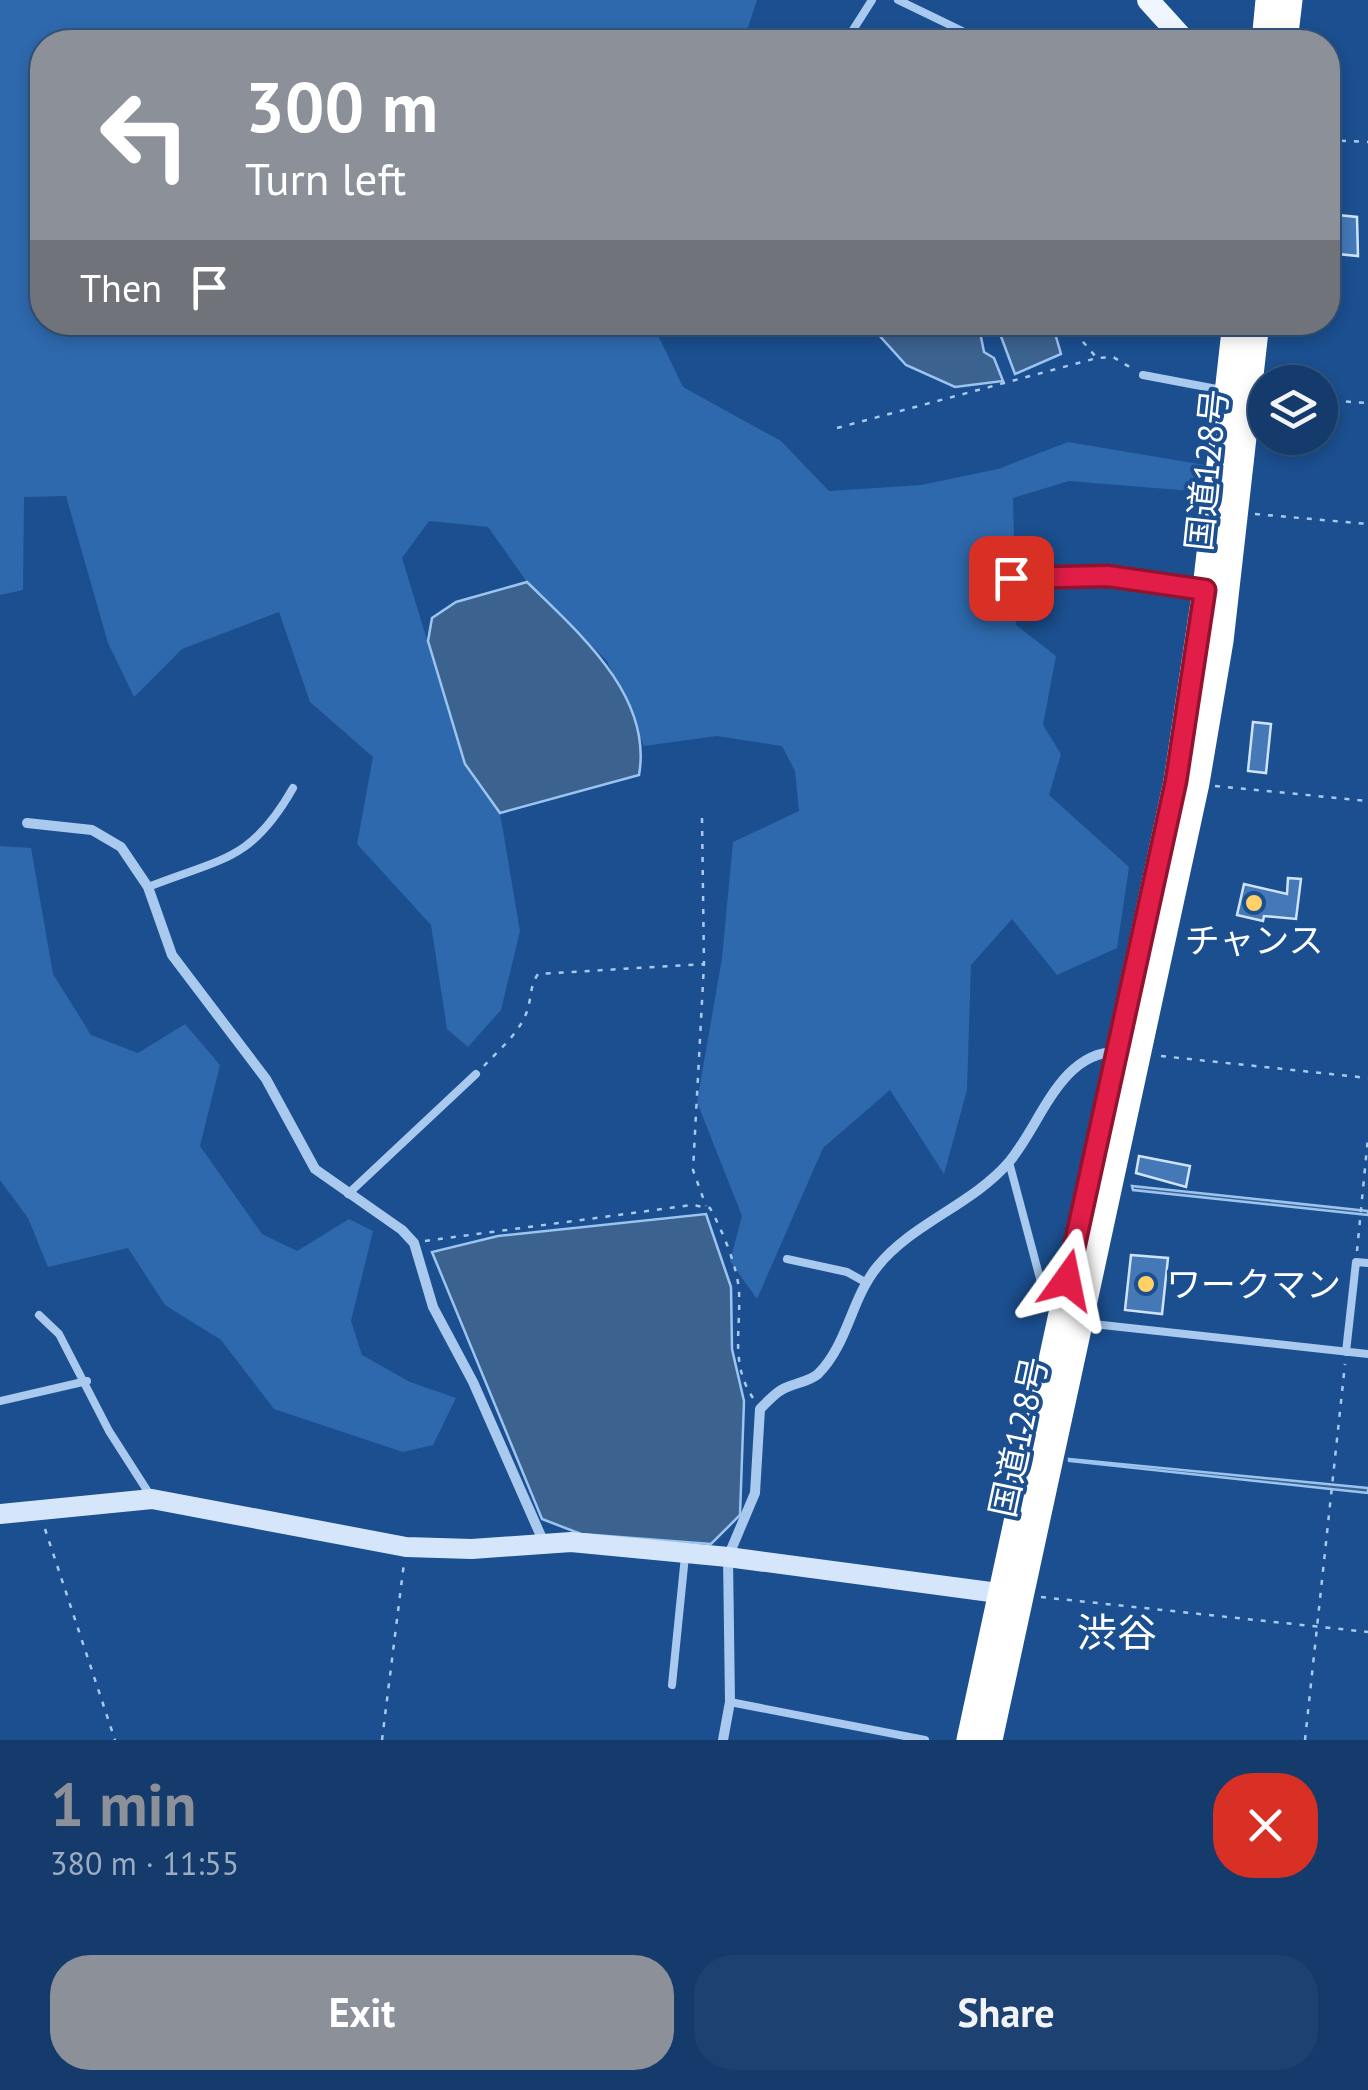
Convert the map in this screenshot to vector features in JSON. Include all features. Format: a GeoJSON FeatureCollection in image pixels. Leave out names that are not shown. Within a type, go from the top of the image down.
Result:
{"type":"FeatureCollection","features":[{"type":"Feature","properties":{"kind":"highway"},"geometry":{"type":"LineString","coordinates":[[1265,30],[1268,0]]}},
{"type":"Feature","properties":{"kind":"highway"},"geometry":{"type":"LineString","coordinates":[[1287,30],[1290,0]]}},
{"type":"Feature","properties":{"kind":"highway","name":"国道128号"},"geometry":{"type":"LineString","coordinates":[[969,1740],[1010,1595],[1128,1053],[1197,783],[1216,591],[1233,335]]}},
{"type":"Feature","properties":{"kind":"highway","name":"国道128号"},"geometry":{"type":"LineString","coordinates":[[1128,1053],[1176,781],[1216,591],[1237,512],[1256,335]]}},
{"type":"Feature","properties":{"kind":"highway","name":"国道128号"},"geometry":{"type":"LineString","coordinates":[[990,1740],[1010,1595]]}},
{"type":"Feature","properties":{"kind":"main road"},"geometry":{"type":"LineString","coordinates":[[1148,0],[1175,30]]}},
{"type":"Feature","properties":{"kind":"street"},"geometry":{"type":"LineString","coordinates":[[26,824],[92,830],[121,847],[148,887],[172,954],[266,1079],[316,1169],[402,1230],[414,1243],[433,1307],[473,1382],[544,1543]]}},
{"type":"Feature","properties":{"kind":"street"},"geometry":{"type":"LineString","coordinates":[[723,1740],[730,1702],[728,1557],[755,1493],[760,1409],[780,1390],[815,1377],[837,1351],[865,1282],[888,1254],[969,1197],[1009,1162],[1064,1080],[1089,1057],[1128,1053]]}},
{"type":"Feature","properties":{"kind":"street"},"geometry":{"type":"LineString","coordinates":[[0,1514],[152,1499],[406,1547],[472,1549],[544,1543],[686,1553],[1010,1595]]}},
{"type":"Feature","properties":{"kind":"lane"},"geometry":{"type":"LineString","coordinates":[[852,30],[872,0]]}},
{"type":"Feature","properties":{"kind":"lane"},"geometry":{"type":"LineString","coordinates":[[898,0],[960,30]]}},
{"type":"Feature","properties":{"kind":"lane"},"geometry":{"type":"LineString","coordinates":[[1142,375],[1227,391]]}},
{"type":"Feature","properties":{"kind":"lane"},"geometry":{"type":"LineString","coordinates":[[1011,578],[1108,576],[1216,591]]}},
{"type":"Feature","properties":{"kind":"lane"},"geometry":{"type":"LineString","coordinates":[[148,887],[250,847],[275,820],[293,788]]}},
{"type":"Feature","properties":{"kind":"lane"},"geometry":{"type":"LineString","coordinates":[[348,1194],[476,1074]]}},
{"type":"Feature","properties":{"kind":"lane"},"geometry":{"type":"LineString","coordinates":[[1009,1162],[1042,1286]]}},
{"type":"Feature","properties":{"kind":"lane"},"geometry":{"type":"LineString","coordinates":[[787,1258],[848,1272],[865,1282]]}},
{"type":"Feature","properties":{"kind":"lane"},"geometry":{"type":"LineString","coordinates":[[1346,1352],[1356,1262],[1368,1263]]}},
{"type":"Feature","properties":{"kind":"lane"},"geometry":{"type":"LineString","coordinates":[[39,1315],[59,1334],[87,1380],[109,1431],[152,1499]]}},
{"type":"Feature","properties":{"kind":"lane"},"geometry":{"type":"LineString","coordinates":[[1069,1320],[1368,1354]]}},
{"type":"Feature","properties":{"kind":"lane"},"geometry":{"type":"LineString","coordinates":[[0,1401],[87,1380]]}},
{"type":"Feature","properties":{"kind":"lane"},"geometry":{"type":"LineString","coordinates":[[672,1686],[686,1553]]}},
{"type":"Feature","properties":{"kind":"lane"},"geometry":{"type":"LineString","coordinates":[[730,1702],[925,1740]]}},
{"type":"Feature","properties":{"kind":"path"},"geometry":{"type":"LineString","coordinates":[[1340,141],[1368,142]]}},
{"type":"Feature","properties":{"kind":"path"},"geometry":{"type":"LineString","coordinates":[[1077,335],[1097,358]]}},
{"type":"Feature","properties":{"kind":"path"},"geometry":{"type":"LineString","coordinates":[[837,428],[1097,358],[1113,357],[1142,375]]}},
{"type":"Feature","properties":{"kind":"path"},"geometry":{"type":"LineString","coordinates":[[1338,402],[1368,404]]}},
{"type":"Feature","properties":{"kind":"path"},"geometry":{"type":"LineString","coordinates":[[1237,512],[1368,524]]}},
{"type":"Feature","properties":{"kind":"path"},"geometry":{"type":"LineString","coordinates":[[1197,783],[1368,801]]}},
{"type":"Feature","properties":{"kind":"path"},"geometry":{"type":"LineString","coordinates":[[702,818],[704,964],[693,1170],[706,1208],[719,1224],[739,1286],[738,1361],[743,1384],[760,1409]]}},
{"type":"Feature","properties":{"kind":"path"},"geometry":{"type":"LineString","coordinates":[[476,1074],[512,1038],[526,1013],[532,983],[538,974],[704,964]]}},
{"type":"Feature","properties":{"kind":"path"},"geometry":{"type":"LineString","coordinates":[[1128,1053],[1368,1078]]}},
{"type":"Feature","properties":{"kind":"path"},"geometry":{"type":"LineString","coordinates":[[1356,1262],[1368,1137]]}},
{"type":"Feature","properties":{"kind":"path"},"geometry":{"type":"LineString","coordinates":[[414,1243],[692,1205],[706,1208]]}},
{"type":"Feature","properties":{"kind":"path"},"geometry":{"type":"LineString","coordinates":[[1305,1740],[1346,1352]]}},
{"type":"Feature","properties":{"kind":"path"},"geometry":{"type":"LineString","coordinates":[[38,1509],[115,1740]]}},
{"type":"Feature","properties":{"kind":"path"},"geometry":{"type":"LineString","coordinates":[[382,1740],[406,1547]]}},
{"type":"Feature","properties":{"kind":"path"},"geometry":{"type":"LineString","coordinates":[[1010,1595],[1368,1632]]}},
{"type":"Feature","properties":{"kind":"shaded area"},"geometry":{"type":"Polygon","coordinates":[[[0,0],[757,0],[747,30],[30,30],[30,335],[658,335],[683,387],[781,441],[829,491],[921,485],[998,469],[1068,442],[1205,465],[1192,491],[1069,481],[1013,498],[1016,625],[1056,656],[1043,725],[1061,754],[1049,795],[1129,867],[1117,948],[1057,975],[1012,919],[971,965],[967,1090],[944,1174],[890,1090],[823,1148],[757,1299],[730,1261],[742,1216],[697,1102],[722,958],[733,842],[799,811],[795,771],[782,746],[717,736],[644,746],[607,661],[527,582],[488,527],[429,521],[402,558],[465,764],[500,813],[520,931],[501,1010],[468,1047],[447,1029],[431,925],[357,844],[373,757],[310,702],[279,612],[182,649],[134,697],[108,643],[66,496],[24,497],[23,590],[0,595],[0,0]]]}},
{"type":"Feature","properties":{"kind":"shaded area"},"geometry":{"type":"Polygon","coordinates":[[[879,335],[981,335],[984,352],[994,358],[1003,381],[955,387],[906,365],[879,335]]]}},
{"type":"Feature","properties":{"kind":"shaded area"},"geometry":{"type":"Polygon","coordinates":[[[1000,335],[1055,335],[1061,354],[1015,374],[1000,335]]]}},
{"type":"Feature","properties":{"kind":"shaded area"},"geometry":{"type":"Polygon","coordinates":[[[527,582],[589,645],[623,693],[635,719],[640,746],[639,775],[500,813],[465,764],[428,641],[432,618],[456,602],[527,582]]]}},
{"type":"Feature","properties":{"kind":"shaded area"},"geometry":{"type":"Polygon","coordinates":[[[0,846],[31,848],[53,974],[91,1035],[138,1053],[185,1024],[220,1065],[200,1146],[262,1234],[297,1251],[349,1219],[373,1231],[351,1321],[362,1355],[410,1382],[456,1398],[433,1445],[403,1452],[274,1409],[221,1340],[165,1305],[128,1248],[48,1267],[28,1218],[0,1180],[0,846]]]}},
{"type":"Feature","properties":{"kind":"shaded area"},"geometry":{"type":"Polygon","coordinates":[[[1132,1186],[1368,1211],[1368,1215],[1133,1190],[1132,1186]]]}},
{"type":"Feature","properties":{"kind":"shaded area"},"geometry":{"type":"Polygon","coordinates":[[[706,1214],[731,1287],[732,1349],[744,1401],[740,1515],[711,1544],[581,1534],[542,1519],[432,1252],[498,1236],[706,1214]]]}},
{"type":"Feature","properties":{"kind":"shaded area"},"geometry":{"type":"Polygon","coordinates":[[[1069,1461],[1368,1488],[1368,1493],[1069,1461]]]}},
{"type":"Feature","properties":{"kind":"building"},"geometry":{"type":"Polygon","coordinates":[[[1340,215],[1357,217],[1358,256],[1340,254],[1340,215]]]}},
{"type":"Feature","properties":{"kind":"building"},"geometry":{"type":"Polygon","coordinates":[[[1253,722],[1271,724],[1266,773],[1248,771],[1253,722]]]}},
{"type":"Feature","properties":{"kind":"building"},"geometry":{"type":"Polygon","coordinates":[[[1288,878],[1301,879],[1296,919],[1264,916],[1263,921],[1237,915],[1244,884],[1287,894],[1288,878]]]}},
{"type":"Feature","properties":{"kind":"building"},"geometry":{"type":"Polygon","coordinates":[[[1139,1156],[1190,1166],[1186,1187],[1136,1173],[1139,1156]]]}},
{"type":"Feature","properties":{"kind":"building","name":"ワークマン"},"geometry":{"type":"Polygon","coordinates":[[[1131,1255],[1168,1258],[1162,1314],[1125,1310],[1131,1255]]]}},
{"type":"Feature","properties":{"kind":"place","name":"チャンス"},"geometry":{"type":"Point","coordinates":[1254,903]}},
{"type":"Feature","properties":{"kind":"place","name":"ワークマン"},"geometry":{"type":"Point","coordinates":[1146,1284]}},
{"type":"Feature","properties":{"kind":"district","name":"渋谷"},"geometry":{"type":"Point","coordinates":[1117,1632]}},
{"type":"Feature","properties":{"kind":"route"},"geometry":{"type":"LineString","coordinates":[[1011,578],[1108,576],[1205,590],[1176,781],[1067,1280]]}}]}
